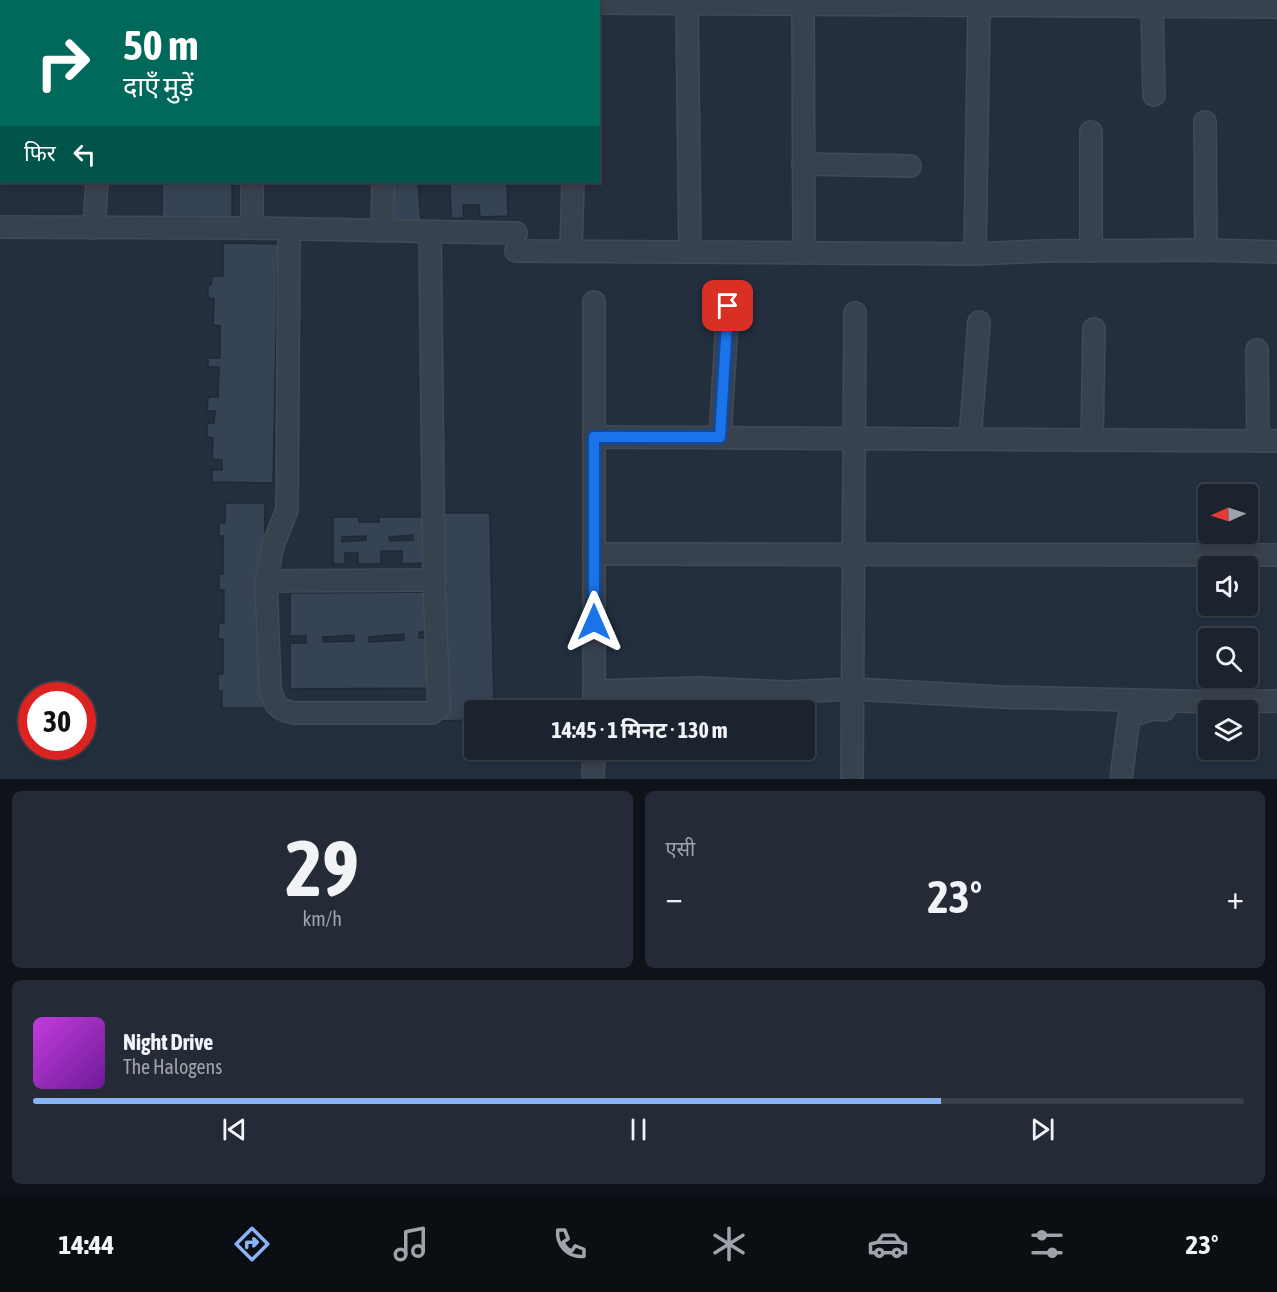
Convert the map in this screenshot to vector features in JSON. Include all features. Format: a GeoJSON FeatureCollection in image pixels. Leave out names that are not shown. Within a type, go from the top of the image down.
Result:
{"type":"FeatureCollection","features":[{"type":"Feature","properties":{"kind":"street"},"geometry":{"type":"LineString","coordinates":[[600,3],[929,3],[979,6],[1277,7]]}},
{"type":"Feature","properties":{"kind":"street"},"geometry":{"type":"LineString","coordinates":[[687,4],[690,252]]}},
{"type":"Feature","properties":{"kind":"street"},"geometry":{"type":"LineString","coordinates":[[803,4],[804,253]]}},
{"type":"Feature","properties":{"kind":"street"},"geometry":{"type":"LineString","coordinates":[[975,254],[979,6]]}},
{"type":"Feature","properties":{"kind":"street"},"geometry":{"type":"LineString","coordinates":[[1152,6],[1154,95]]}},
{"type":"Feature","properties":{"kind":"street"},"geometry":{"type":"LineString","coordinates":[[1205,122],[1206,250]]}},
{"type":"Feature","properties":{"kind":"street"},"geometry":{"type":"LineString","coordinates":[[1091,132],[1091,251]]}},
{"type":"Feature","properties":{"kind":"street"},"geometry":{"type":"LineString","coordinates":[[803,164],[910,166]]}},
{"type":"Feature","properties":{"kind":"street"},"geometry":{"type":"LineString","coordinates":[[94,228],[97,183]]}},
{"type":"Feature","properties":{"kind":"street"},"geometry":{"type":"LineString","coordinates":[[252,183],[252,228]]}},
{"type":"Feature","properties":{"kind":"street"},"geometry":{"type":"LineString","coordinates":[[382,231],[383,183]]}},
{"type":"Feature","properties":{"kind":"street"},"geometry":{"type":"LineString","coordinates":[[571,251],[573,183]]}},
{"type":"Feature","properties":{"kind":"street"},"geometry":{"type":"LineString","coordinates":[[0,227],[252,228],[430,232],[571,251],[975,254],[1206,250],[1277,252]]}},
{"type":"Feature","properties":{"kind":"street"},"geometry":{"type":"LineString","coordinates":[[289,229],[287,510],[273,545],[266,581],[270,688],[274,702],[281,710],[294,713],[432,713],[439,708],[434,580],[430,232]]}},
{"type":"Feature","properties":{"kind":"street"},"geometry":{"type":"LineString","coordinates":[[594,302],[594,700]]}},
{"type":"Feature","properties":{"kind":"street"},"geometry":{"type":"LineString","coordinates":[[720,437],[728,306]]}},
{"type":"Feature","properties":{"kind":"street"},"geometry":{"type":"LineString","coordinates":[[852,779],[855,313]]}},
{"type":"Feature","properties":{"kind":"street"},"geometry":{"type":"LineString","coordinates":[[970,439],[980,322]]}},
{"type":"Feature","properties":{"kind":"street"},"geometry":{"type":"LineString","coordinates":[[1092,440],[1094,329]]}},
{"type":"Feature","properties":{"kind":"street"},"geometry":{"type":"LineString","coordinates":[[594,437],[1268,441],[1257,350]]}},
{"type":"Feature","properties":{"kind":"street"},"geometry":{"type":"LineString","coordinates":[[594,554],[1277,555]]}},
{"type":"Feature","properties":{"kind":"street"},"geometry":{"type":"LineString","coordinates":[[266,581],[434,580]]}},
{"type":"Feature","properties":{"kind":"street"},"geometry":{"type":"LineString","coordinates":[[602,700],[699,688],[786,692],[853,689],[1001,697],[1220,702],[1277,701]]}},
{"type":"Feature","properties":{"kind":"street"},"geometry":{"type":"LineString","coordinates":[[1121,779],[1129,717],[1151,709],[1198,710]]}},
{"type":"Feature","properties":{"kind":"street"},"geometry":{"type":"LineString","coordinates":[[1258,712],[1277,712]]}},
{"type":"Feature","properties":{"kind":"street"},"geometry":{"type":"LineString","coordinates":[[593,779],[594,760]]}},
{"type":"Feature","properties":{"kind":"building"},"geometry":{"type":"Polygon","coordinates":[[[162,183],[232,183],[232,220],[162,221],[162,183]]]}},
{"type":"Feature","properties":{"kind":"building"},"geometry":{"type":"Polygon","coordinates":[[[387,183],[418,183],[421,221],[390,223],[387,183]]]}},
{"type":"Feature","properties":{"kind":"building"},"geometry":{"type":"Polygon","coordinates":[[[450,183],[507,183],[508,216],[480,217],[479,205],[463,205],[464,218],[451,218],[450,183]]]}},
{"type":"Feature","properties":{"kind":"building"},"geometry":{"type":"Polygon","coordinates":[[[223,243],[278,244],[273,483],[212,482],[212,470],[222,470],[222,460],[212,459],[213,438],[207,437],[207,423],[214,423],[215,411],[207,411],[208,397],[218,397],[219,367],[208,367],[208,358],[220,358],[220,326],[213,325],[214,299],[208,298],[208,285],[211,285],[212,276],[223,276],[223,243]]]}},
{"type":"Feature","properties":{"kind":"building"},"geometry":{"type":"Polygon","coordinates":[[[225,503],[265,503],[264,708],[222,708],[222,691],[218,691],[218,674],[223,674],[223,639],[218,639],[219,623],[224,623],[224,590],[219,590],[219,574],[223,574],[223,536],[219,536],[219,523],[225,523],[225,503]]]}},
{"type":"Feature","properties":{"kind":"building"},"geometry":{"type":"Polygon","coordinates":[[[440,513],[490,513],[494,700],[464,700],[464,720],[443,721],[441,610],[446,609],[446,603],[441,603],[441,589],[446,589],[445,582],[441,582],[440,513]]]}},
{"type":"Feature","properties":{"kind":"building"},"geometry":{"type":"Polygon","coordinates":[[[333,517],[359,517],[359,522],[379,522],[379,517],[425,517],[426,563],[402,564],[402,551],[381,551],[381,564],[358,564],[358,553],[345,553],[345,564],[333,564],[333,517]],[[413,535],[389,537],[390,541],[413,540],[413,535]],[[366,536],[342,537],[342,542],[366,540],[366,536]]]}},
{"type":"Feature","properties":{"kind":"building"},"geometry":{"type":"Polygon","coordinates":[[[433,592],[433,632],[419,632],[419,638],[434,638],[434,688],[290,689],[290,643],[306,643],[306,636],[290,636],[290,593],[433,592]],[[404,634],[369,637],[369,642],[404,640],[404,634]],[[354,635],[323,637],[323,642],[354,641],[354,635]]]}},
{"type":"Feature","properties":{"kind":"route"},"geometry":{"type":"LineString","coordinates":[[594,622],[594,437],[720,437],[728,306]]}}]}
